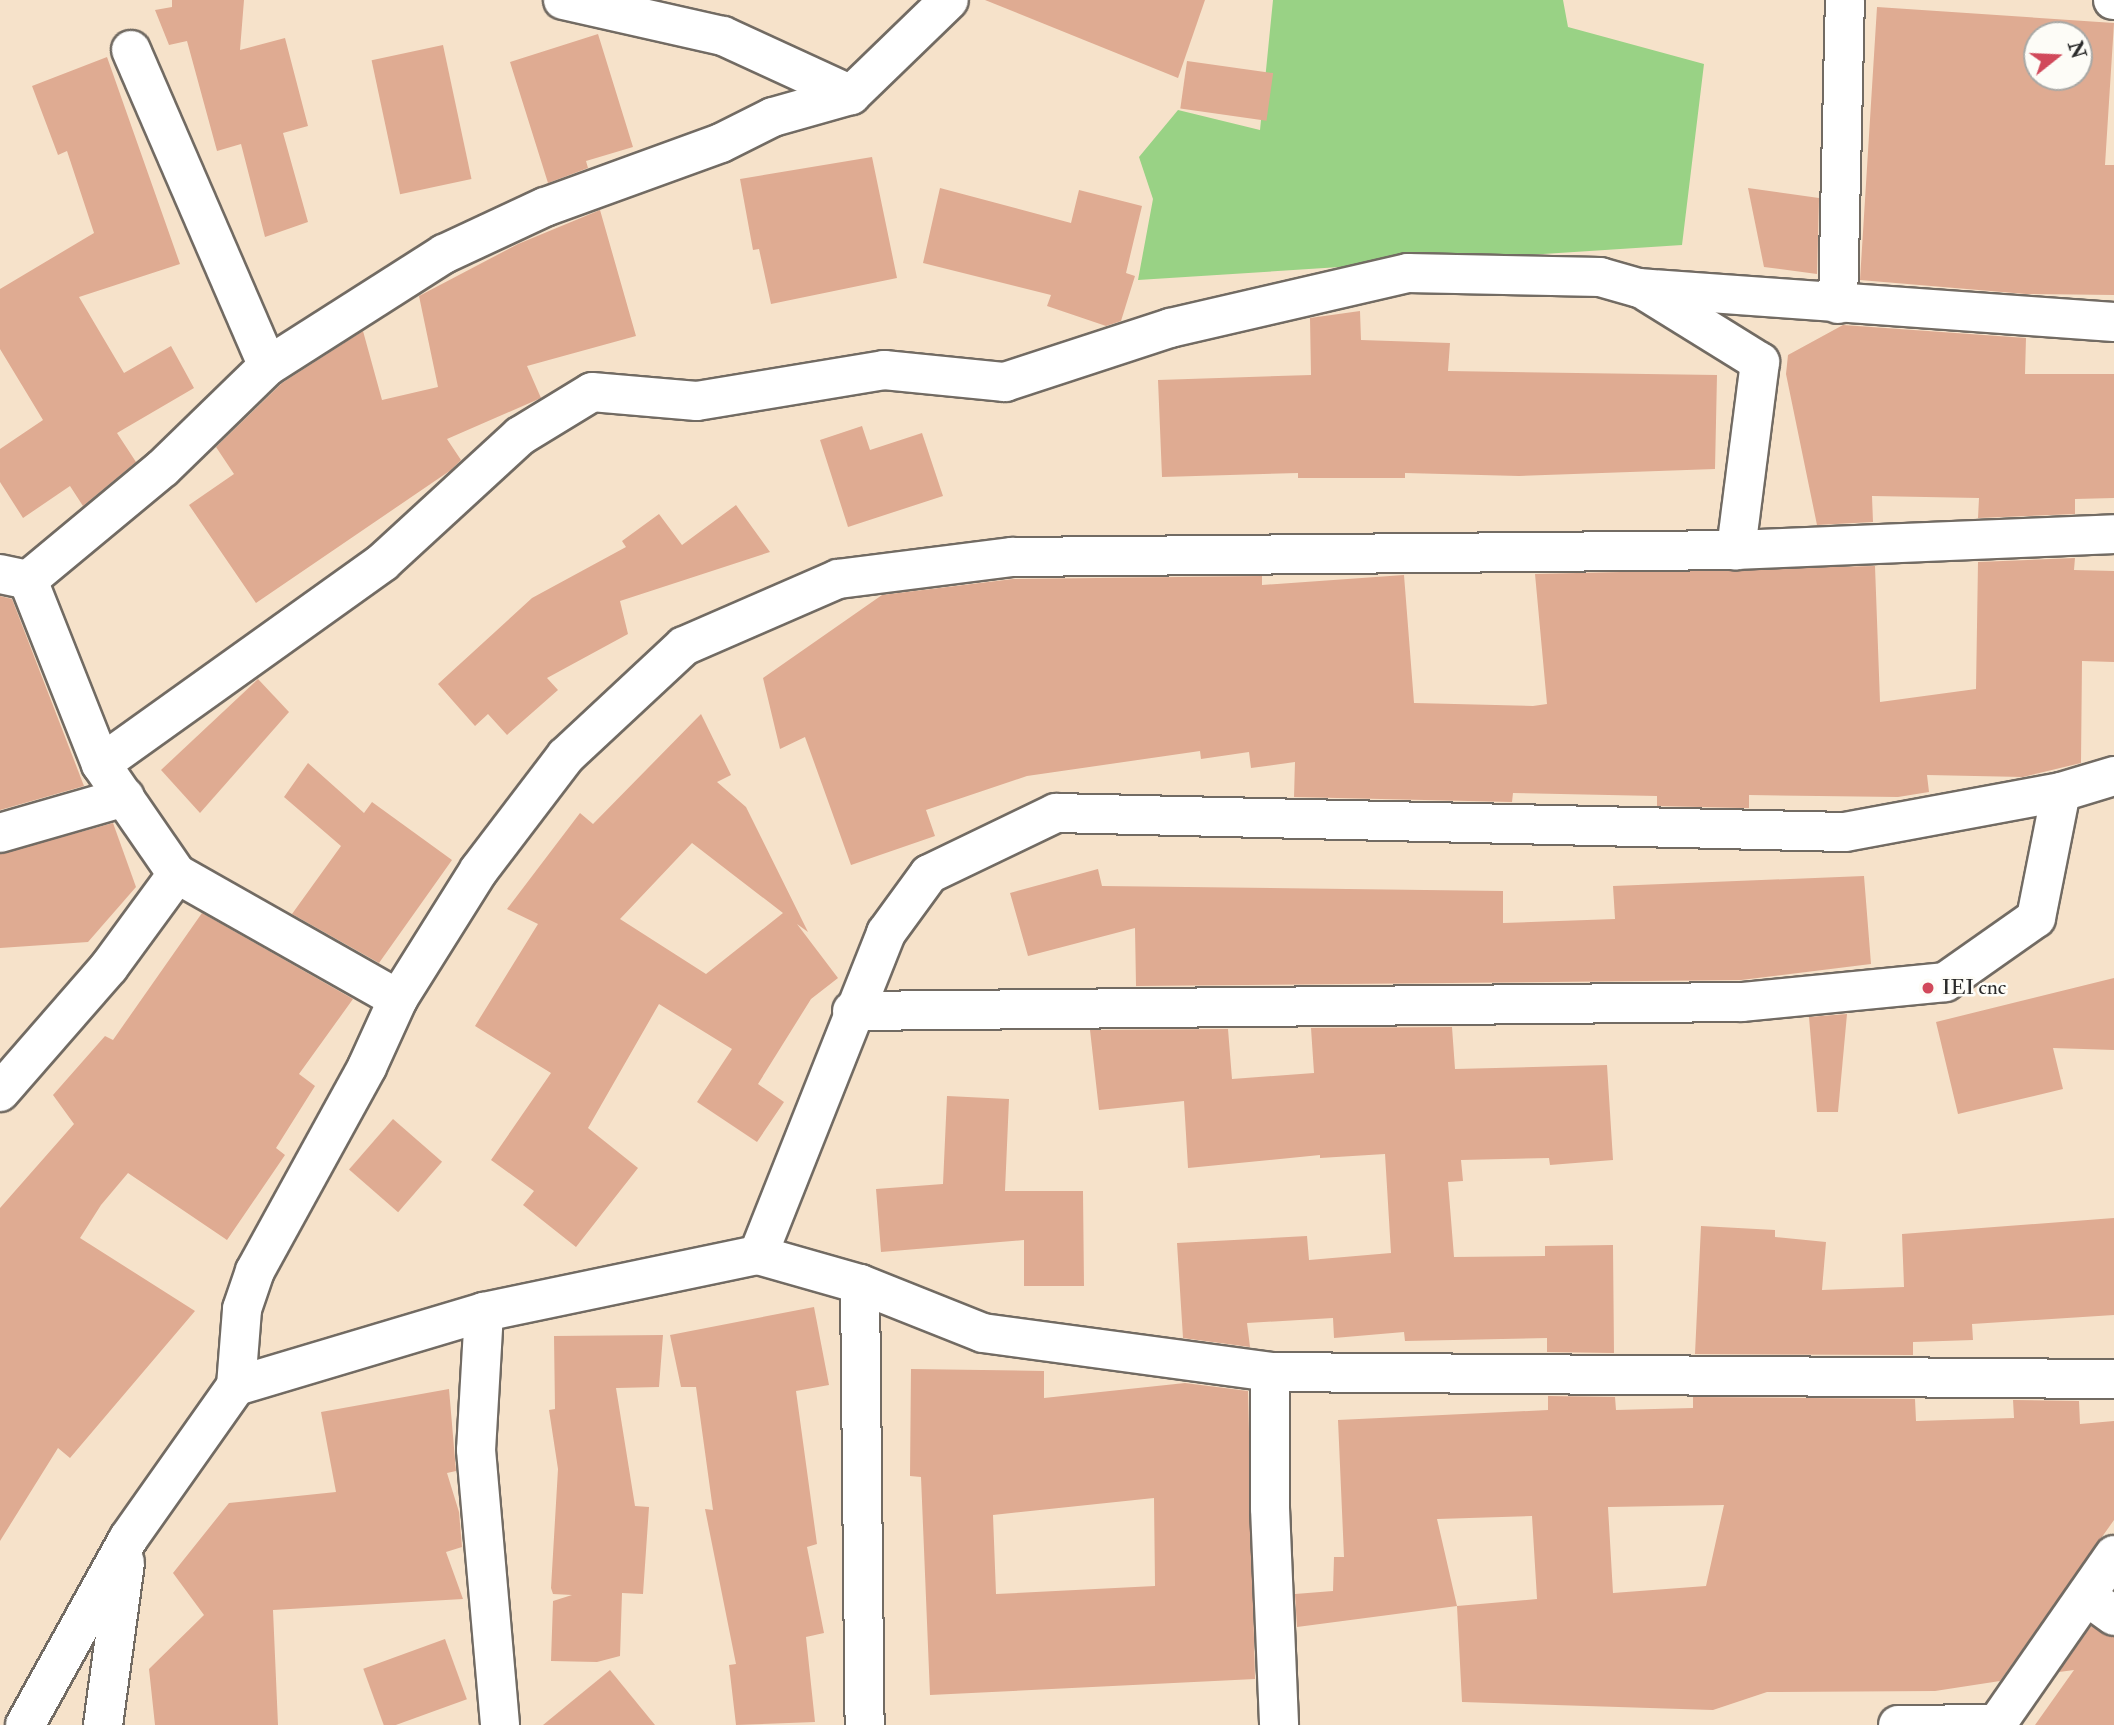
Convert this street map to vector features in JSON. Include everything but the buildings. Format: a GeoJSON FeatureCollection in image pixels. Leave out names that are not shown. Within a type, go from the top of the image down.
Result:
{"type":"FeatureCollection","features":[{"type":"Feature","properties":{"kind":"street"},"geometry":{"type":"LineString","coordinates":[[563,0],[723,36],[850,95]]}},
{"type":"Feature","properties":{"kind":"street"},"geometry":{"type":"LineString","coordinates":[[398,999],[177,874],[101,764],[14,577],[163,468],[268,366],[444,254],[545,207],[721,143],[773,117],[850,95],[881,70],[949,0]]}},
{"type":"Feature","properties":{"kind":"street"},"geometry":{"type":"LineString","coordinates":[[1838,304],[1845,0]]}},
{"type":"Feature","properties":{"kind":"street"},"geometry":{"type":"LineString","coordinates":[[131,50],[268,366]]}},
{"type":"Feature","properties":{"kind":"street"},"geometry":{"type":"LineString","coordinates":[[101,764],[383,562],[520,436],[592,392],[697,401],[884,370],[1005,382],[1170,328],[1408,273],[1600,277],[1639,288],[2114,322]]}},
{"type":"Feature","properties":{"kind":"street"},"geometry":{"type":"LineString","coordinates":[[1639,288],[1760,362],[1736,550]]}},
{"type":"Feature","properties":{"kind":"street"},"geometry":{"type":"LineString","coordinates":[[25,1725],[128,1539],[236,1386],[242,1309],[255,1271],[367,1067],[398,999],[479,870],[566,756],[684,646],[838,579],[1012,557],[1736,550],[2114,534]]}},
{"type":"Feature","properties":{"kind":"street"},"geometry":{"type":"LineString","coordinates":[[758,1255],[821,1106],[852,1011],[886,933],[929,874],[1056,813],[1845,832],[2061,792],[2114,776]]}},
{"type":"Feature","properties":{"kind":"street"},"geometry":{"type":"LineString","coordinates":[[852,1011],[1742,1002],[1945,982],[2036,918],[2061,792]]}},
{"type":"Feature","properties":{"kind":"street"},"geometry":{"type":"LineString","coordinates":[[0,834],[125,797]]}},
{"type":"Feature","properties":{"kind":"street"},"geometry":{"type":"LineString","coordinates":[[0,1092],[109,967],[177,874]]}},
{"type":"Feature","properties":{"kind":"street"},"geometry":{"type":"LineString","coordinates":[[236,1386],[484,1312],[758,1255],[860,1284],[983,1333],[1270,1372],[2114,1380]]}},
{"type":"Feature","properties":{"kind":"street"},"geometry":{"type":"LineString","coordinates":[[860,1284],[865,1725]]}},
{"type":"Feature","properties":{"kind":"street"},"geometry":{"type":"LineString","coordinates":[[484,1312],[476,1450],[500,1725]]}},
{"type":"Feature","properties":{"kind":"street"},"geometry":{"type":"LineString","coordinates":[[1270,1372],[1270,1508],[1279,1725]]}},
{"type":"Feature","properties":{"kind":"street"},"geometry":{"type":"LineString","coordinates":[[103,1725],[128,1539]]}},
{"type":"Feature","properties":{"kind":"street"},"geometry":{"type":"LineString","coordinates":[[1898,1725],[1997,1724],[2101,1606],[2114,1555]]}},
{"type":"Feature","properties":{"kind":"green space"},"geometry":{"type":"Polygon","coordinates":[[[1273,0],[1563,0],[1568,27],[1704,64],[1682,245],[1138,280],[1153,199],[1139,157],[1178,110],[1260,130],[1273,0]]]}},
{"type":"Feature","properties":{"kind":"place","name":"IEI cnc"},"geometry":{"type":"Point","coordinates":[1928,988]}}]}
